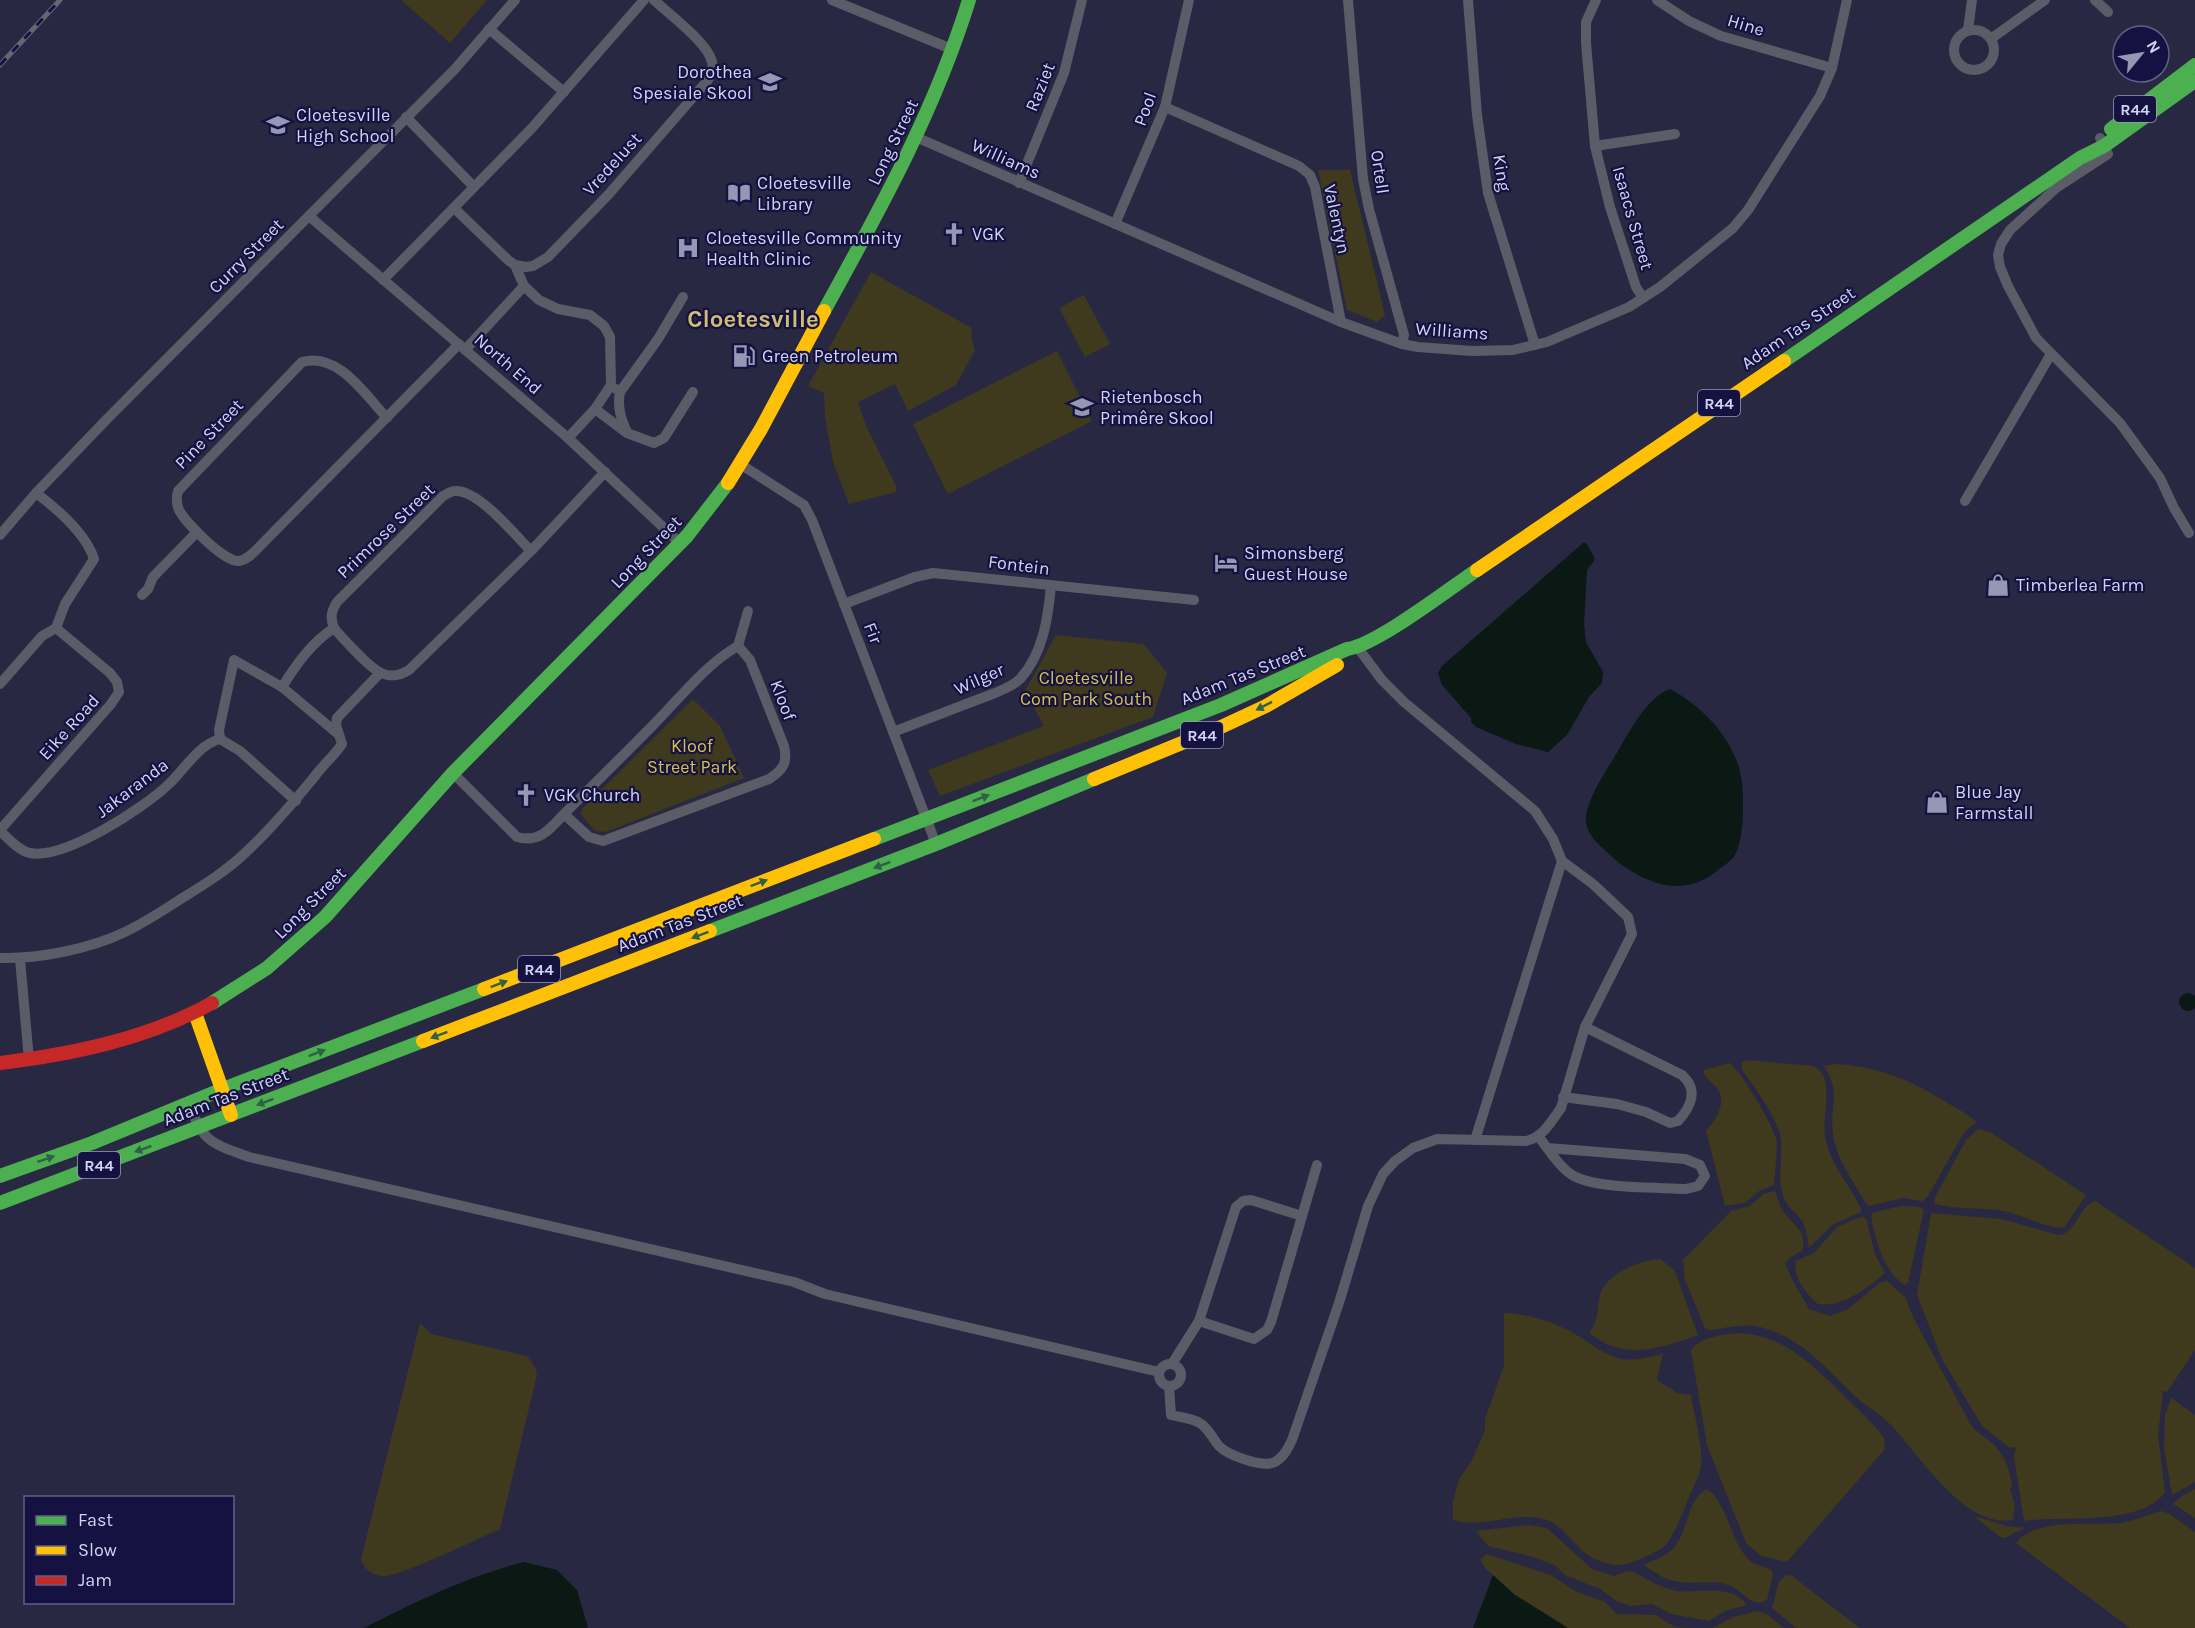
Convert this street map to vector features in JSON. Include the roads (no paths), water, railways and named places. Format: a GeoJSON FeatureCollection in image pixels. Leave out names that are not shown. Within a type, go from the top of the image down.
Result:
{"type":"FeatureCollection","features":[{"type":"Feature","properties":{"kind":"main road","name":"Long Street"},"geometry":{"type":"LineString","coordinates":[[0,1063],[101,1047],[136,1037],[195,1013],[273,964],[326,917],[453,773],[680,543],[711,506],[740,464],[918,138],[954,50],[969,0]]}},
{"type":"Feature","properties":{"kind":"main road","name":"Adam Tas Street"},"geometry":{"type":"LineString","coordinates":[[2102,142],[2144,102],[2195,64]]}},
{"type":"Feature","properties":{"kind":"main road","name":"Adam Tas Street"},"geometry":{"type":"LineString","coordinates":[[0,1203],[936,844],[1221,727],[1266,706],[1353,655],[1358,648],[1411,615],[2102,142],[2195,81]]}},
{"type":"Feature","properties":{"kind":"main road","name":"Adam Tas Street"},"geometry":{"type":"LineString","coordinates":[[0,1176],[92,1143],[223,1089],[1259,690],[1347,649],[1358,648]]}},
{"type":"Feature","properties":{"kind":"main road"},"geometry":{"type":"LineString","coordinates":[[195,1013],[231,1115]]}},
{"type":"Feature","properties":{"kind":"street","name":"Curry Street"},"geometry":{"type":"LineString","coordinates":[[0,535],[36,493],[454,70],[515,0]]}},
{"type":"Feature","properties":{"kind":"street"},"geometry":{"type":"LineString","coordinates":[[383,280],[564,92],[644,0]]}},
{"type":"Feature","properties":{"kind":"street","name":"Vredelust"},"geometry":{"type":"LineString","coordinates":[[515,265],[533,266],[548,257],[608,195],[708,80],[712,72],[712,61],[701,43],[654,0]]}},
{"type":"Feature","properties":{"kind":"street"},"geometry":{"type":"LineString","coordinates":[[832,0],[954,50]]}},
{"type":"Feature","properties":{"kind":"street","name":"Raziet"},"geometry":{"type":"LineString","coordinates":[[1019,183],[1064,73],[1082,0]]}},
{"type":"Feature","properties":{"kind":"street","name":"Pool"},"geometry":{"type":"LineString","coordinates":[[1115,224],[1165,107],[1189,0]]}},
{"type":"Feature","properties":{"kind":"street","name":"Ortell"},"geometry":{"type":"LineString","coordinates":[[1348,0],[1363,178],[1372,220],[1404,335],[1402,344]]}},
{"type":"Feature","properties":{"kind":"street","name":"King"},"geometry":{"type":"LineString","coordinates":[[1468,0],[1477,115],[1488,194],[1535,345]]}},
{"type":"Feature","properties":{"kind":"street","name":"Isaacs Street"},"geometry":{"type":"LineString","coordinates":[[1596,0],[1586,22],[1596,146],[1610,207],[1636,287],[1643,298]]}},
{"type":"Feature","properties":{"kind":"street","name":"Hine"},"geometry":{"type":"LineString","coordinates":[[1657,0],[1689,21],[1721,36],[1832,68]]}},
{"type":"Feature","properties":{"kind":"street","name":"Williams"},"geometry":{"type":"LineString","coordinates":[[918,138],[1341,322],[1402,344],[1472,351],[1513,350],[1535,345],[1617,314],[1660,287],[1733,228],[1748,210],[1820,96],[1832,68],[1847,0]]}},
{"type":"Feature","properties":{"kind":"street"},"geometry":{"type":"LineString","coordinates":[[1968,30],[1972,0]]}},
{"type":"Feature","properties":{"kind":"street"},"geometry":{"type":"LineString","coordinates":[[1992,38],[2045,0]]}},
{"type":"Feature","properties":{"kind":"street"},"geometry":{"type":"LineString","coordinates":[[2095,0],[2108,12]]}},
{"type":"Feature","properties":{"kind":"street"},"geometry":{"type":"LineString","coordinates":[[489,29],[564,92]]}},
{"type":"Feature","properties":{"kind":"street"},"geometry":{"type":"LineString","coordinates":[[1968,30],[1981,31],[1992,38],[1994,52],[1992,59],[1983,68],[1970,70],[1959,64],[1953,51],[1957,38],[1968,30]]}},
{"type":"Feature","properties":{"kind":"street","name":"Valentyn"},"geometry":{"type":"LineString","coordinates":[[1165,107],[1262,148],[1299,166],[1310,175],[1315,187],[1341,322]]}},
{"type":"Feature","properties":{"kind":"street"},"geometry":{"type":"LineString","coordinates":[[406,117],[474,187]]}},
{"type":"Feature","properties":{"kind":"street","name":"Isaacs Street"},"geometry":{"type":"LineString","coordinates":[[1596,146],[1675,134]]}},
{"type":"Feature","properties":{"kind":"street"},"geometry":{"type":"LineString","coordinates":[[2102,142],[2108,154],[2056,188],[2010,230],[2001,244],[1998,255],[2000,267],[2036,338],[2071,371],[2130,436],[2160,478],[2189,533]]}},
{"type":"Feature","properties":{"kind":"street"},"geometry":{"type":"LineString","coordinates":[[454,208],[500,254],[515,265],[524,286],[548,306],[590,315],[604,326],[610,337],[611,385],[595,409],[568,438]]}},
{"type":"Feature","properties":{"kind":"street","name":"North End"},"geometry":{"type":"LineString","coordinates":[[309,216],[568,438],[680,543]]}},
{"type":"Feature","properties":{"kind":"street","name":"Pine Street"},"geometry":{"type":"LineString","coordinates":[[387,418],[336,366],[317,359],[302,362],[178,491],[176,499],[178,508],[197,532],[230,560],[239,561],[249,556],[524,286]]}},
{"type":"Feature","properties":{"kind":"street"},"geometry":{"type":"LineString","coordinates":[[627,433],[618,403],[620,392],[658,339],[683,297]]}},
{"type":"Feature","properties":{"kind":"street"},"geometry":{"type":"LineString","coordinates":[[1965,501],[2051,354]]}},
{"type":"Feature","properties":{"kind":"street"},"geometry":{"type":"LineString","coordinates":[[611,385],[620,392]]}},
{"type":"Feature","properties":{"kind":"street"},"geometry":{"type":"LineString","coordinates":[[595,409],[627,433],[648,442],[658,442],[664,438],[693,392]]}},
{"type":"Feature","properties":{"kind":"street","name":"Fir"},"geometry":{"type":"LineString","coordinates":[[740,464],[804,505],[812,520],[936,844]]}},
{"type":"Feature","properties":{"kind":"street"},"geometry":{"type":"LineString","coordinates":[[282,687],[297,663],[325,633],[334,628],[379,674],[392,676],[409,670],[531,550],[605,472]]}},
{"type":"Feature","properties":{"kind":"street","name":"Primrose Street"},"geometry":{"type":"LineString","coordinates":[[334,628],[331,618],[332,610],[337,602],[443,496],[454,491],[463,491],[479,499],[531,550]]}},
{"type":"Feature","properties":{"kind":"street"},"geometry":{"type":"LineString","coordinates":[[0,684],[42,636],[56,628],[65,604],[94,559],[65,518],[36,493]]}},
{"type":"Feature","properties":{"kind":"street"},"geometry":{"type":"LineString","coordinates":[[142,595],[148,589],[153,577],[197,532]]}},
{"type":"Feature","properties":{"kind":"street","name":"Fontein"},"geometry":{"type":"LineString","coordinates":[[844,604],[915,577],[933,573],[1194,600]]}},
{"type":"Feature","properties":{"kind":"street","name":"Wilger"},"geometry":{"type":"LineString","coordinates":[[892,732],[995,693],[1020,678],[1039,646],[1047,621],[1051,586]]}},
{"type":"Feature","properties":{"kind":"street"},"geometry":{"type":"LineString","coordinates":[[453,773],[517,837],[527,840],[535,839],[549,829],[724,653],[738,646],[748,611]]}},
{"type":"Feature","properties":{"kind":"street","name":"Eike Road"},"geometry":{"type":"LineString","coordinates":[[0,831],[119,692],[117,682],[110,673],[56,628]]}},
{"type":"Feature","properties":{"kind":"street","name":"Kloof"},"geometry":{"type":"LineString","coordinates":[[564,814],[589,837],[603,841],[769,779],[779,773],[784,768],[786,760],[784,746],[750,660],[738,646]]}},
{"type":"Feature","properties":{"kind":"street"},"geometry":{"type":"LineString","coordinates":[[1169,1386],[1177,1383],[1180,1377],[1179,1369],[1172,1364],[1164,1365],[1159,1372],[1160,1379],[1169,1386],[1171,1415],[1200,1422],[1221,1448],[1238,1457],[1265,1464],[1273,1464],[1285,1455],[1339,1303],[1368,1206],[1383,1174],[1395,1161],[1413,1148],[1437,1139],[1526,1141],[1538,1136],[1561,1108],[1586,1027],[1632,934],[1628,917],[1593,884],[1562,861],[1553,838],[1535,811],[1404,702],[1382,680],[1358,648]]}},
{"type":"Feature","properties":{"kind":"street"},"geometry":{"type":"LineString","coordinates":[[296,801],[240,752],[220,739],[219,730],[234,660],[282,687],[338,734]]}},
{"type":"Feature","properties":{"kind":"street"},"geometry":{"type":"LineString","coordinates":[[0,958],[20,959],[86,946],[123,933],[147,921],[215,878],[244,854],[296,801],[339,749],[342,744],[336,725],[337,718],[379,674]]}},
{"type":"Feature","properties":{"kind":"street","name":"Jakaranda"},"geometry":{"type":"LineString","coordinates":[[0,831],[29,853],[44,853],[78,843],[121,818],[165,788],[208,742],[220,739]]}},
{"type":"Feature","properties":{"kind":"street"},"geometry":{"type":"LineString","coordinates":[[1475,1140],[1562,861]]}},
{"type":"Feature","properties":{"kind":"street"},"geometry":{"type":"LineString","coordinates":[[20,959],[29,1060]]}},
{"type":"Feature","properties":{"kind":"street"},"geometry":{"type":"LineString","coordinates":[[1563,1097],[1631,1108],[1670,1123],[1678,1121],[1691,1101],[1691,1086],[1682,1075],[1586,1027]]}},
{"type":"Feature","properties":{"kind":"street"},"geometry":{"type":"LineString","coordinates":[[189,1103],[198,1128],[219,1147],[249,1157],[794,1282],[825,1294],[1159,1372]]}},
{"type":"Feature","properties":{"kind":"street"},"geometry":{"type":"LineString","coordinates":[[1538,1136],[1567,1172],[1591,1183],[1686,1189],[1698,1186],[1705,1176],[1700,1165],[1685,1159],[1548,1148]]}},
{"type":"Feature","properties":{"kind":"street"},"geometry":{"type":"LineString","coordinates":[[1199,1321],[1254,1339],[1267,1330],[1279,1299],[1317,1165]]}},
{"type":"Feature","properties":{"kind":"street"},"geometry":{"type":"LineString","coordinates":[[1172,1364],[1199,1321],[1236,1207],[1243,1201],[1251,1200],[1302,1216]]}},
{"type":"Feature","properties":{"kind":"railway"},"geometry":{"type":"LineString","coordinates":[[0,65],[60,0]]}},
{"type":"Feature","properties":{"kind":"place","name":"Dorothea Spesiale Skool"},"geometry":{"type":"Point","coordinates":[770,82]}},
{"type":"Feature","properties":{"kind":"place","name":"Cloetesville High School"},"geometry":{"type":"Point","coordinates":[278,125]}},
{"type":"Feature","properties":{"kind":"place","name":"Cloetesville Library"},"geometry":{"type":"Point","coordinates":[739,193]}},
{"type":"Feature","properties":{"kind":"place","name":"VGK"},"geometry":{"type":"Point","coordinates":[954,234]}},
{"type":"Feature","properties":{"kind":"place","name":"Cloetesville Community Health Clinic"},"geometry":{"type":"Point","coordinates":[688,248]}},
{"type":"Feature","properties":{"kind":"place","name":"Green Petroleum"},"geometry":{"type":"Point","coordinates":[744,356]}},
{"type":"Feature","properties":{"kind":"place","name":"Rietenbosch Primêre Skool"},"geometry":{"type":"Point","coordinates":[1082,407]}},
{"type":"Feature","properties":{"kind":"place","name":"Simonsberg Guest House"},"geometry":{"type":"Point","coordinates":[1226,563]}},
{"type":"Feature","properties":{"kind":"place","name":"Timberlea Farm"},"geometry":{"type":"Point","coordinates":[1998,585]}},
{"type":"Feature","properties":{"kind":"place","name":"VGK Church"},"geometry":{"type":"Point","coordinates":[526,795]}},
{"type":"Feature","properties":{"kind":"place","name":"Blue Jay Farmstall"},"geometry":{"type":"Point","coordinates":[1937,802]}},
{"type":"Feature","properties":{"kind":"district","name":"Cloetesville"},"geometry":{"type":"Point","coordinates":[753,319]}},
{"type":"Feature","properties":{"kind":"park label","name":"Cloetesville Com Park South"},"geometry":{"type":"Point","coordinates":[1086,688]}},
{"type":"Feature","properties":{"kind":"park label","name":"Kloof Street Park"},"geometry":{"type":"Point","coordinates":[692,756]}}]}
